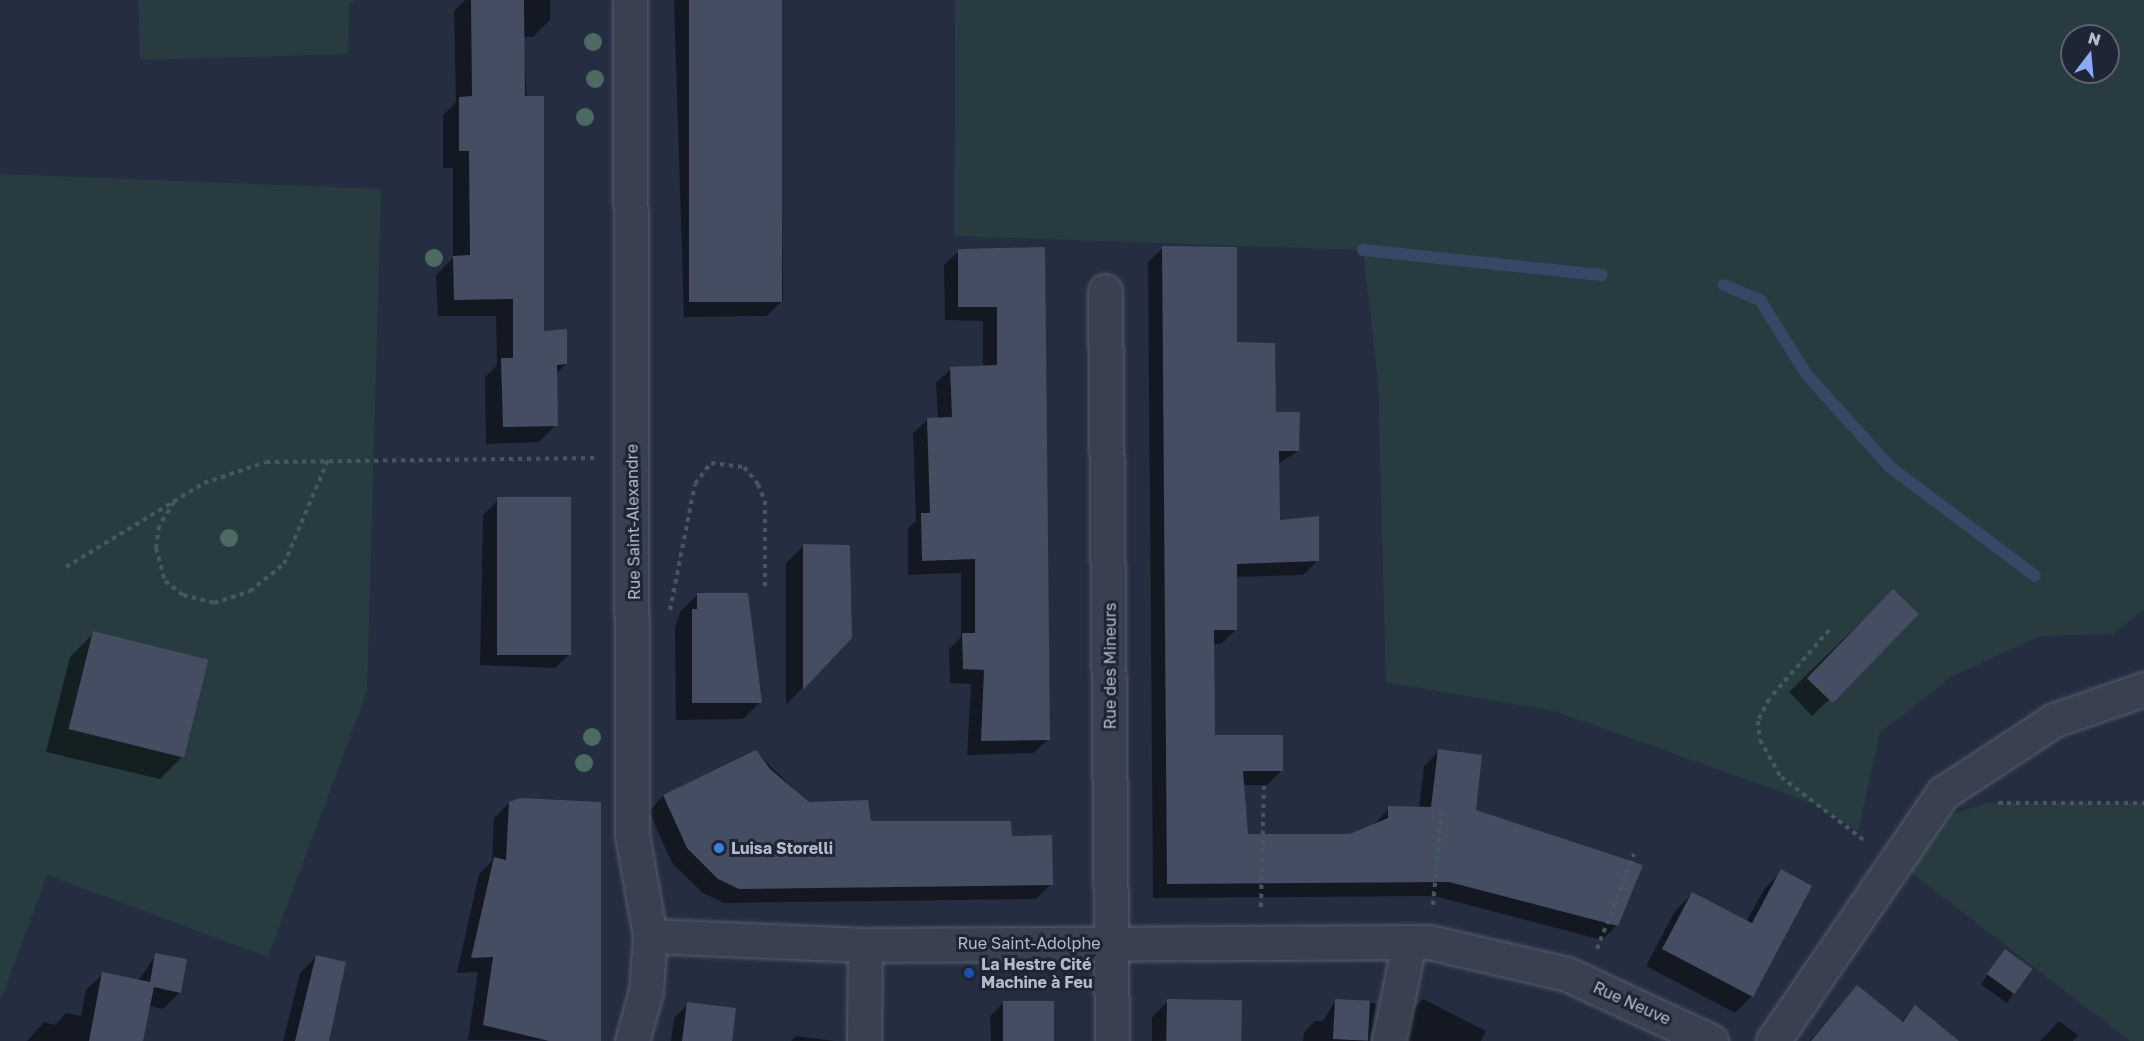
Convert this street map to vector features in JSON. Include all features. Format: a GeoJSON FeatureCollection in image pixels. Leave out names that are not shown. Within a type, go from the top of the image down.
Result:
{"type":"FeatureCollection","features":[{"type":"Feature","properties":{"kind":"street","name":"Rue Saint-Alexandre"},"geometry":{"type":"LineString","coordinates":[[630,0],[634,632],[632,835],[650,936],[646,991],[632,1041]]}},
{"type":"Feature","properties":{"kind":"street","name":"Rue des Mineurs"},"geometry":{"type":"LineString","coordinates":[[1105,291],[1112,1041]]}},
{"type":"Feature","properties":{"kind":"street"},"geometry":{"type":"LineString","coordinates":[[1773,1041],[1943,793],[1960,777],[2054,720],[2144,689]]}},
{"type":"Feature","properties":{"kind":"street","name":"Rue Saint-Adolphe"},"geometry":{"type":"LineString","coordinates":[[650,936],[865,945],[1419,943]]}},
{"type":"Feature","properties":{"kind":"street"},"geometry":{"type":"LineString","coordinates":[[1389,1041],[1419,943]]}},
{"type":"Feature","properties":{"kind":"street","name":"Rue Neuve"},"geometry":{"type":"LineString","coordinates":[[1419,943],[1519,960],[1585,982],[1711,1041]]}},
{"type":"Feature","properties":{"kind":"street"},"geometry":{"type":"LineString","coordinates":[[864,1041],[865,945]]}},
{"type":"Feature","properties":{"kind":"path"},"geometry":{"type":"LineString","coordinates":[[66,567],[174,501],[232,470],[328,460],[633,458]]}},
{"type":"Feature","properties":{"kind":"path"},"geometry":{"type":"LineString","coordinates":[[174,501],[159,526],[156,548],[165,581],[183,595],[214,603],[250,591],[284,564],[328,460]]}},
{"type":"Feature","properties":{"kind":"path"},"geometry":{"type":"LineString","coordinates":[[634,632],[653,631],[671,607],[695,484],[711,463],[744,467],[758,484],[765,501],[765,588]]}},
{"type":"Feature","properties":{"kind":"path"},"geometry":{"type":"LineString","coordinates":[[1829,630],[1769,699],[1758,721],[1760,740],[1781,777],[1858,831],[1872,860],[1871,895]]}},
{"type":"Feature","properties":{"kind":"path"},"geometry":{"type":"LineString","coordinates":[[1260,943],[1264,785]]}},
{"type":"Feature","properties":{"kind":"path"},"geometry":{"type":"LineString","coordinates":[[1987,803],[2144,803]]}},
{"type":"Feature","properties":{"kind":"path"},"geometry":{"type":"LineString","coordinates":[[1419,943],[1442,807]]}},
{"type":"Feature","properties":{"kind":"path"},"geometry":{"type":"LineString","coordinates":[[1585,982],[1634,854]]}},
{"type":"Feature","properties":{"kind":"shaded area"},"geometry":{"type":"Polygon","coordinates":[[[138,0],[354,0],[349,5],[348,54],[140,60],[138,0]]]}},
{"type":"Feature","properties":{"kind":"shaded area"},"geometry":{"type":"Polygon","coordinates":[[[955,0],[2144,0],[2144,609],[2114,634],[2040,636],[1951,677],[1880,733],[1858,831],[1812,803],[1555,711],[1386,682],[1378,381],[1363,250],[954,236],[955,0]]]}},
{"type":"Feature","properties":{"kind":"shaded area"},"geometry":{"type":"Polygon","coordinates":[[[0,174],[381,189],[367,691],[268,957],[47,875],[0,1002],[0,174]]]}},
{"type":"Feature","properties":{"kind":"shaded area"},"geometry":{"type":"Polygon","coordinates":[[[1987,803],[2144,803],[2144,1041],[2130,1041],[1896,861],[1923,824],[1987,803]]]}},
{"type":"Feature","properties":{"kind":"building"},"geometry":{"type":"Polygon","coordinates":[[[471,0],[524,0],[525,96],[544,96],[544,331],[567,329],[567,364],[557,365],[558,426],[503,427],[501,358],[513,358],[513,299],[454,300],[453,256],[470,255],[469,151],[459,151],[459,97],[472,96],[471,0]]]}},
{"type":"Feature","properties":{"kind":"building"},"geometry":{"type":"Polygon","coordinates":[[[689,0],[782,0],[782,302],[689,302],[689,0]]]}},
{"type":"Feature","properties":{"kind":"building"},"geometry":{"type":"Polygon","coordinates":[[[1162,246],[1237,247],[1237,342],[1275,343],[1276,412],[1300,412],[1299,451],[1279,451],[1280,520],[1319,516],[1319,561],[1237,564],[1237,630],[1214,630],[1215,735],[1283,735],[1283,771],[1243,771],[1248,834],[1350,834],[1388,818],[1388,806],[1431,807],[1438,749],[1482,755],[1476,810],[1643,865],[1618,926],[1449,882],[1167,884],[1162,246]]]}},
{"type":"Feature","properties":{"kind":"building"},"geometry":{"type":"Polygon","coordinates":[[[1045,247],[1050,740],[981,741],[984,670],[963,669],[962,633],[975,633],[975,559],[922,561],[921,513],[930,513],[927,418],[952,417],[950,367],[997,365],[997,307],[958,307],[958,249],[1045,247]]]}},
{"type":"Feature","properties":{"kind":"building"},"geometry":{"type":"Polygon","coordinates":[[[497,497],[571,497],[571,655],[497,655],[497,497]]]}},
{"type":"Feature","properties":{"kind":"building"},"geometry":{"type":"Polygon","coordinates":[[[803,544],[850,545],[852,638],[803,690],[803,544]]]}},
{"type":"Feature","properties":{"kind":"building"},"geometry":{"type":"Polygon","coordinates":[[[1893,589],[1919,614],[1833,703],[1807,678],[1893,589]]]}},
{"type":"Feature","properties":{"kind":"building"},"geometry":{"type":"Polygon","coordinates":[[[697,593],[748,593],[762,703],[692,703],[692,609],[697,609],[697,593]]]}},
{"type":"Feature","properties":{"kind":"building"},"geometry":{"type":"Polygon","coordinates":[[[93,631],[208,660],[184,758],[69,729],[93,631]]]}},
{"type":"Feature","properties":{"kind":"building"},"geometry":{"type":"Polygon","coordinates":[[[756,750],[770,769],[809,802],[868,800],[871,821],[1011,821],[1012,836],[1052,835],[1053,885],[739,889],[718,879],[687,848],[663,795],[756,750]]]}},
{"type":"Feature","properties":{"kind":"building"},"geometry":{"type":"Polygon","coordinates":[[[520,798],[601,802],[601,1041],[549,1041],[483,1025],[493,957],[471,958],[494,857],[506,860],[509,802],[520,798]]]}},
{"type":"Feature","properties":{"kind":"building"},"geometry":{"type":"Polygon","coordinates":[[[1781,869],[1812,886],[1753,997],[1662,949],[1692,892],[1752,923],[1781,869]]]}},
{"type":"Feature","properties":{"kind":"building"},"geometry":{"type":"Polygon","coordinates":[[[2005,949],[2033,969],[2014,994],[1987,974],[2005,949]]]}},
{"type":"Feature","properties":{"kind":"building"},"geometry":{"type":"Polygon","coordinates":[[[155,953],[187,959],[181,993],[154,987],[143,1041],[89,1041],[102,972],[150,982],[155,953]]]}},
{"type":"Feature","properties":{"kind":"building"},"geometry":{"type":"Polygon","coordinates":[[[316,955],[346,962],[329,1041],[295,1041],[316,955]]]}},
{"type":"Feature","properties":{"kind":"building"},"geometry":{"type":"Polygon","coordinates":[[[1857,985],[1903,1022],[1915,1005],[1959,1041],[1811,1041],[1857,985]]]}},
{"type":"Feature","properties":{"kind":"building"},"geometry":{"type":"Polygon","coordinates":[[[1167,999],[1242,1000],[1241,1041],[1166,1041],[1167,999]]]}},
{"type":"Feature","properties":{"kind":"building"},"geometry":{"type":"Polygon","coordinates":[[[1335,999],[1370,1001],[1368,1041],[1333,1039],[1335,999]]]}},
{"type":"Feature","properties":{"kind":"building"},"geometry":{"type":"Polygon","coordinates":[[[1003,1001],[1054,1001],[1054,1041],[1003,1041],[1003,1001]]]}},
{"type":"Feature","properties":{"kind":"building"},"geometry":{"type":"Polygon","coordinates":[[[687,1002],[736,1008],[732,1041],[682,1041],[687,1002]]]}},
{"type":"Feature","properties":{"kind":"waterway"},"geometry":{"type":"LineString","coordinates":[[1363,250],[1602,275]]}},
{"type":"Feature","properties":{"kind":"waterway"},"geometry":{"type":"LineString","coordinates":[[1724,285],[1760,300],[1807,375],[1890,467],[2035,576]]}},
{"type":"Feature","properties":{"kind":"place","name":"Luisa Storelli"},"geometry":{"type":"Point","coordinates":[719,848]}},
{"type":"Feature","properties":{"kind":"place","name":"La Hestre Cité Machine à Feu"},"geometry":{"type":"Point","coordinates":[969,973]}}]}
